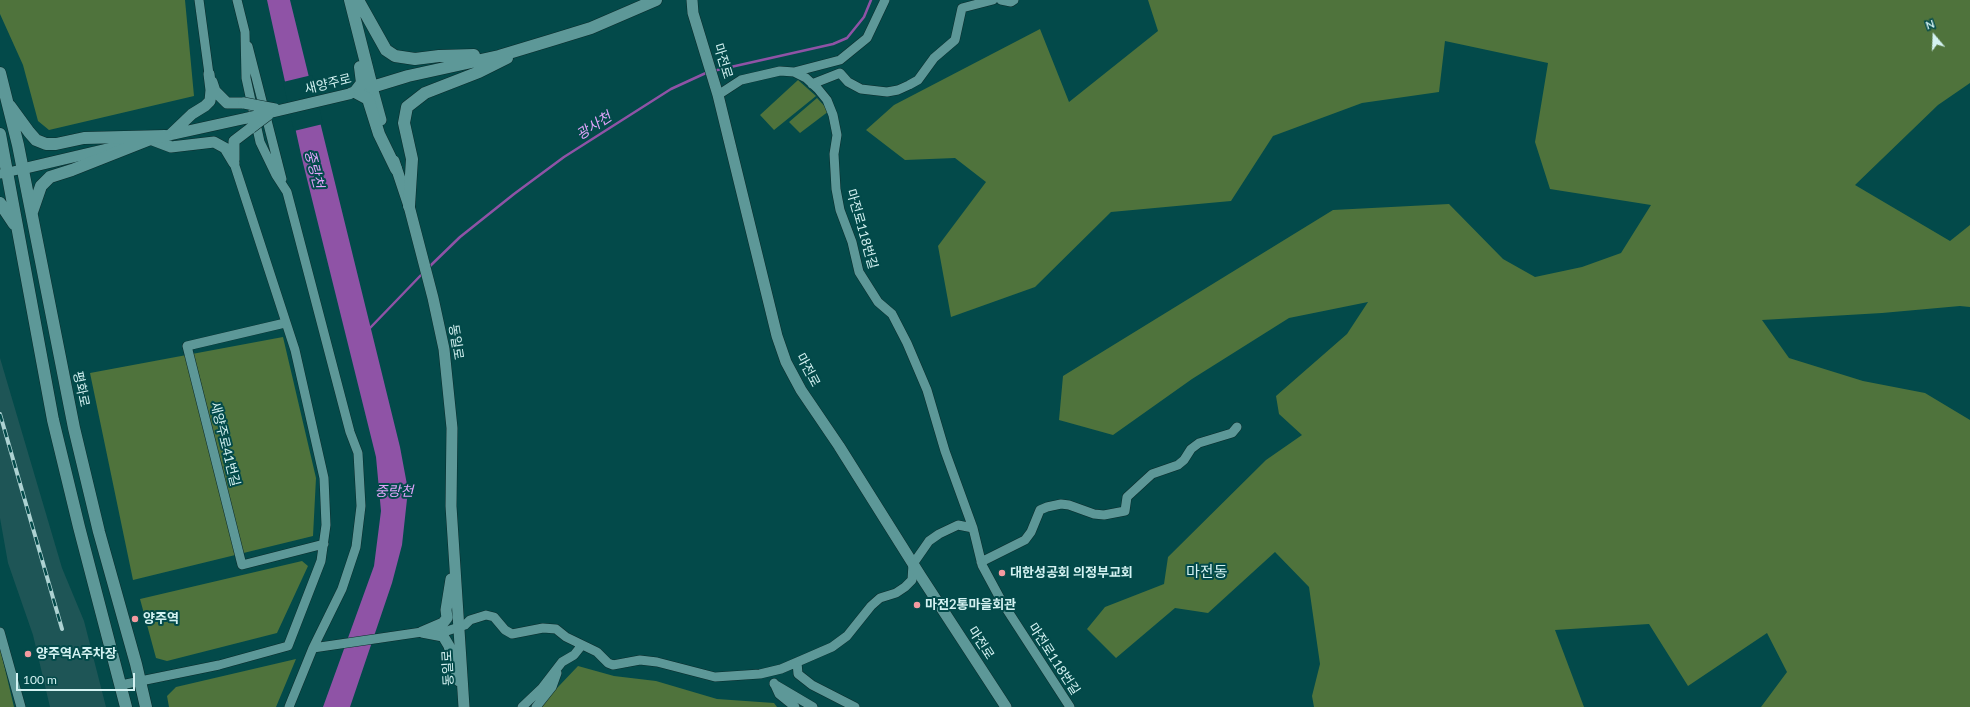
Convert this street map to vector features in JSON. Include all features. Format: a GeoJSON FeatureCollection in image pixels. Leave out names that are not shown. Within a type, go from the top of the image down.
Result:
{"type":"FeatureCollection","features":[{"type":"Feature","properties":{"kind":"main road","name":"동일로"},"geometry":{"type":"LineString","coordinates":[[350,0],[372,87]]}},
{"type":"Feature","properties":{"kind":"main road"},"geometry":{"type":"LineString","coordinates":[[358,0],[386,50],[394,56],[415,59],[439,56],[475,55],[483,58]]}},
{"type":"Feature","properties":{"kind":"main road"},"geometry":{"type":"LineString","coordinates":[[623,13],[634,0]]}},
{"type":"Feature","properties":{"kind":"main road","name":"새양주로"},"geometry":{"type":"LineString","coordinates":[[372,87],[408,76],[530,47],[591,28],[656,0]]}},
{"type":"Feature","properties":{"kind":"main road"},"geometry":{"type":"LineString","coordinates":[[352,12],[362,83],[352,93],[368,99],[378,134],[396,168]]}},
{"type":"Feature","properties":{"kind":"main road"},"geometry":{"type":"LineString","coordinates":[[409,206],[412,160],[404,123],[407,106],[425,93],[479,72],[530,47]]}},
{"type":"Feature","properties":{"kind":"main road","name":"평화로"},"geometry":{"type":"LineString","coordinates":[[0,73],[22,169],[76,436],[99,532],[141,681],[146,707]]}},
{"type":"Feature","properties":{"kind":"main road"},"geometry":{"type":"LineString","coordinates":[[7,101],[36,140],[46,144],[56,144],[84,138],[168,135]]}},
{"type":"Feature","properties":{"kind":"main road"},"geometry":{"type":"LineString","coordinates":[[0,134],[4,174],[18,229],[53,420],[126,707]]}},
{"type":"Feature","properties":{"kind":"main road"},"geometry":{"type":"LineString","coordinates":[[31,215],[41,186],[50,177],[72,170],[149,139]]}},
{"type":"Feature","properties":{"kind":"main road"},"geometry":{"type":"LineString","coordinates":[[0,203],[18,229]]}},
{"type":"Feature","properties":{"kind":"street"},"geometry":{"type":"LineString","coordinates":[[168,135],[192,114],[210,101],[211,90],[199,0]]}},
{"type":"Feature","properties":{"kind":"street"},"geometry":{"type":"LineString","coordinates":[[237,0],[245,32],[246,78],[260,142],[276,175],[287,192],[350,432],[358,452],[362,506],[356,547],[342,589],[313,648],[289,707]]}},
{"type":"Feature","properties":{"kind":"street","name":"마전로"},"geometry":{"type":"LineString","coordinates":[[692,0],[697,25],[717,91],[774,322],[786,362],[801,390],[839,446],[913,564],[1006,707]]}},
{"type":"Feature","properties":{"kind":"street"},"geometry":{"type":"LineString","coordinates":[[717,91],[741,80],[780,71],[794,72],[840,60],[867,38],[885,0]]}},
{"type":"Feature","properties":{"kind":"street"},"geometry":{"type":"LineString","coordinates":[[812,84],[840,73],[848,82],[861,89],[887,92],[898,90],[909,85],[918,80],[934,58],[955,40],[962,8],[993,0]]}},
{"type":"Feature","properties":{"kind":"street"},"geometry":{"type":"LineString","coordinates":[[1001,0],[1011,2],[1014,0]]}},
{"type":"Feature","properties":{"kind":"street","name":"마전로118번길"},"geometry":{"type":"LineString","coordinates":[[794,72],[812,84],[827,100],[833,115],[837,135],[834,154],[836,189],[840,210],[852,242],[859,272],[878,302],[892,314],[907,343],[927,390],[945,451],[974,528],[981,562],[1002,602],[1070,707]]}},
{"type":"Feature","properties":{"kind":"street"},"geometry":{"type":"LineString","coordinates":[[209,74],[215,91],[227,103],[244,103],[276,111]]}},
{"type":"Feature","properties":{"kind":"street","name":"새양주로"},"geometry":{"type":"LineString","coordinates":[[4,174],[168,135],[249,123],[276,111],[372,87]]}},
{"type":"Feature","properties":{"kind":"street","name":"동일로"},"geometry":{"type":"LineString","coordinates":[[372,87],[377,110],[409,206],[433,298],[444,349],[452,428],[451,506],[463,700]]}},
{"type":"Feature","properties":{"kind":"street"},"geometry":{"type":"LineString","coordinates":[[234,163],[234,141],[249,123]]}},
{"type":"Feature","properties":{"kind":"street"},"geometry":{"type":"LineString","coordinates":[[121,685],[219,665],[288,646],[321,561],[324,544],[326,507],[324,478],[294,350],[234,163],[225,148],[214,142],[171,147],[149,139]]}},
{"type":"Feature","properties":{"kind":"street","name":"새양주로41번길"},"geometry":{"type":"LineString","coordinates":[[285,323],[186,346],[242,565],[324,544]]}},
{"type":"Feature","properties":{"kind":"street"},"geometry":{"type":"LineString","coordinates":[[981,562],[1025,540],[1031,532],[1040,510],[1047,507],[1061,504],[1069,505],[1094,514],[1104,515],[1125,511],[1127,496],[1152,474],[1178,465],[1184,460],[1191,450],[1199,444],[1235,432],[1237,427]]}},
{"type":"Feature","properties":{"kind":"street"},"geometry":{"type":"LineString","coordinates":[[422,632],[447,631],[465,625],[470,620],[486,615],[494,618],[505,630],[512,634],[543,628],[556,629],[566,637],[596,652],[608,663],[613,665],[640,660],[657,662],[715,677],[769,672],[797,662],[832,646],[847,636],[871,606],[880,598],[900,590],[912,580],[913,564],[929,541],[939,534],[958,525],[974,528]]}},
{"type":"Feature","properties":{"kind":"street"},"geometry":{"type":"LineString","coordinates":[[313,648],[405,636],[422,632],[443,623],[447,618],[446,610],[454,552]]}},
{"type":"Feature","properties":{"kind":"street"},"geometry":{"type":"LineString","coordinates":[[0,632],[21,707]]}},
{"type":"Feature","properties":{"kind":"street"},"geometry":{"type":"LineString","coordinates":[[422,632],[442,636],[449,646],[463,700]]}},
{"type":"Feature","properties":{"kind":"street"},"geometry":{"type":"LineString","coordinates":[[522,707],[542,688],[562,662],[574,654],[582,645]]}},
{"type":"Feature","properties":{"kind":"street"},"geometry":{"type":"LineString","coordinates":[[536,707],[552,687],[562,662]]}},
{"type":"Feature","properties":{"kind":"street"},"geometry":{"type":"LineString","coordinates":[[797,662],[798,674],[812,684],[855,707]]}},
{"type":"Feature","properties":{"kind":"street"},"geometry":{"type":"LineString","coordinates":[[769,672],[779,694],[795,707]]}},
{"type":"Feature","properties":{"kind":"street"},"geometry":{"type":"LineString","coordinates":[[774,684],[813,707]]}},
{"type":"Feature","properties":{"kind":"shaded area"},"geometry":{"type":"Polygon","coordinates":[[[0,358],[62,568],[84,621],[106,707],[50,707],[33,635],[8,563],[0,518],[0,358]]]}},
{"type":"Feature","properties":{"kind":"green space"},"geometry":{"type":"Polygon","coordinates":[[[0,0],[185,0],[194,96],[49,130],[38,121],[23,65],[0,14],[0,0]]]}},
{"type":"Feature","properties":{"kind":"green space"},"geometry":{"type":"Polygon","coordinates":[[[1148,0],[1970,0],[1970,83],[1938,105],[1855,185],[1950,241],[1970,225],[1970,307],[1960,306],[1882,313],[1762,320],[1789,358],[1863,381],[1925,393],[1970,420],[1970,707],[1761,707],[1787,672],[1767,633],[1688,686],[1649,624],[1555,630],[1584,707],[1314,707],[1312,696],[1320,664],[1309,587],[1275,552],[1208,613],[1175,608],[1116,658],[1087,629],[1105,607],[1164,584],[1168,557],[1266,460],[1302,435],[1279,414],[1276,396],[1347,334],[1368,302],[1289,318],[1192,379],[1113,435],[1059,420],[1063,376],[1333,210],[1449,204],[1503,259],[1535,277],[1582,267],[1621,253],[1651,205],[1550,189],[1535,142],[1548,63],[1445,41],[1439,92],[1362,103],[1273,136],[1231,201],[1111,212],[1035,287],[951,317],[938,246],[986,182],[955,158],[905,160],[866,130],[894,105],[1040,29],[1069,102],[1158,31],[1148,0]]]}},
{"type":"Feature","properties":{"kind":"green space"},"geometry":{"type":"Polygon","coordinates":[[[798,80],[816,96],[774,130],[760,115],[798,80]]]}},
{"type":"Feature","properties":{"kind":"green space"},"geometry":{"type":"Polygon","coordinates":[[[817,98],[829,111],[800,133],[789,122],[817,98]]]}},
{"type":"Feature","properties":{"kind":"green space"},"geometry":{"type":"Polygon","coordinates":[[[283,337],[316,478],[313,536],[133,580],[90,373],[283,337]]]}},
{"type":"Feature","properties":{"kind":"green space"},"geometry":{"type":"Polygon","coordinates":[[[302,561],[308,566],[277,633],[167,661],[156,658],[140,599],[302,561]]]}},
{"type":"Feature","properties":{"kind":"green space"},"geometry":{"type":"Polygon","coordinates":[[[0,648],[14,707],[0,707],[0,648]]]}},
{"type":"Feature","properties":{"kind":"green space"},"geometry":{"type":"Polygon","coordinates":[[[296,659],[276,707],[169,707],[167,696],[176,687],[296,659]]]}},
{"type":"Feature","properties":{"kind":"green space"},"geometry":{"type":"Polygon","coordinates":[[[578,666],[614,676],[656,681],[717,699],[774,703],[777,707],[539,707],[578,666]]]}},
{"type":"Feature","properties":{"kind":"water","name":"중랑천"},"geometry":{"type":"Polygon","coordinates":[[[267,0],[290,0],[400,447],[408,490],[402,545],[392,583],[350,707],[323,707],[374,566],[381,511],[376,457],[302,159],[267,0]]]}},
{"type":"Feature","properties":{"kind":"pier"},"geometry":{"type":"Polygon","coordinates":[[[312,75],[323,124],[294,131],[283,82],[312,75]]]}},
{"type":"Feature","properties":{"kind":"waterway","name":"광사천"},"geometry":{"type":"LineString","coordinates":[[713,71],[833,44],[847,38],[864,17],[871,0]]}},
{"type":"Feature","properties":{"kind":"waterway","name":"광사천"},"geometry":{"type":"LineString","coordinates":[[428,268],[460,237],[564,157],[671,89],[708,72]]}},
{"type":"Feature","properties":{"kind":"waterway","name":"광사천"},"geometry":{"type":"LineString","coordinates":[[370,328],[423,273]]}},
{"type":"Feature","properties":{"kind":"railway"},"geometry":{"type":"LineString","coordinates":[[0,414],[62,629]]}},
{"type":"Feature","properties":{"kind":"place","name":"대한성공회 의정부교회"},"geometry":{"type":"Point","coordinates":[1002,573]}},
{"type":"Feature","properties":{"kind":"place","name":"마전2통마을회관"},"geometry":{"type":"Point","coordinates":[917,605]}},
{"type":"Feature","properties":{"kind":"place","name":"양주역"},"geometry":{"type":"Point","coordinates":[135,619]}},
{"type":"Feature","properties":{"kind":"place","name":"양주역A주차장"},"geometry":{"type":"Point","coordinates":[28,654]}},
{"type":"Feature","properties":{"kind":"district","name":"마전동"},"geometry":{"type":"Point","coordinates":[1207,572]}}]}
